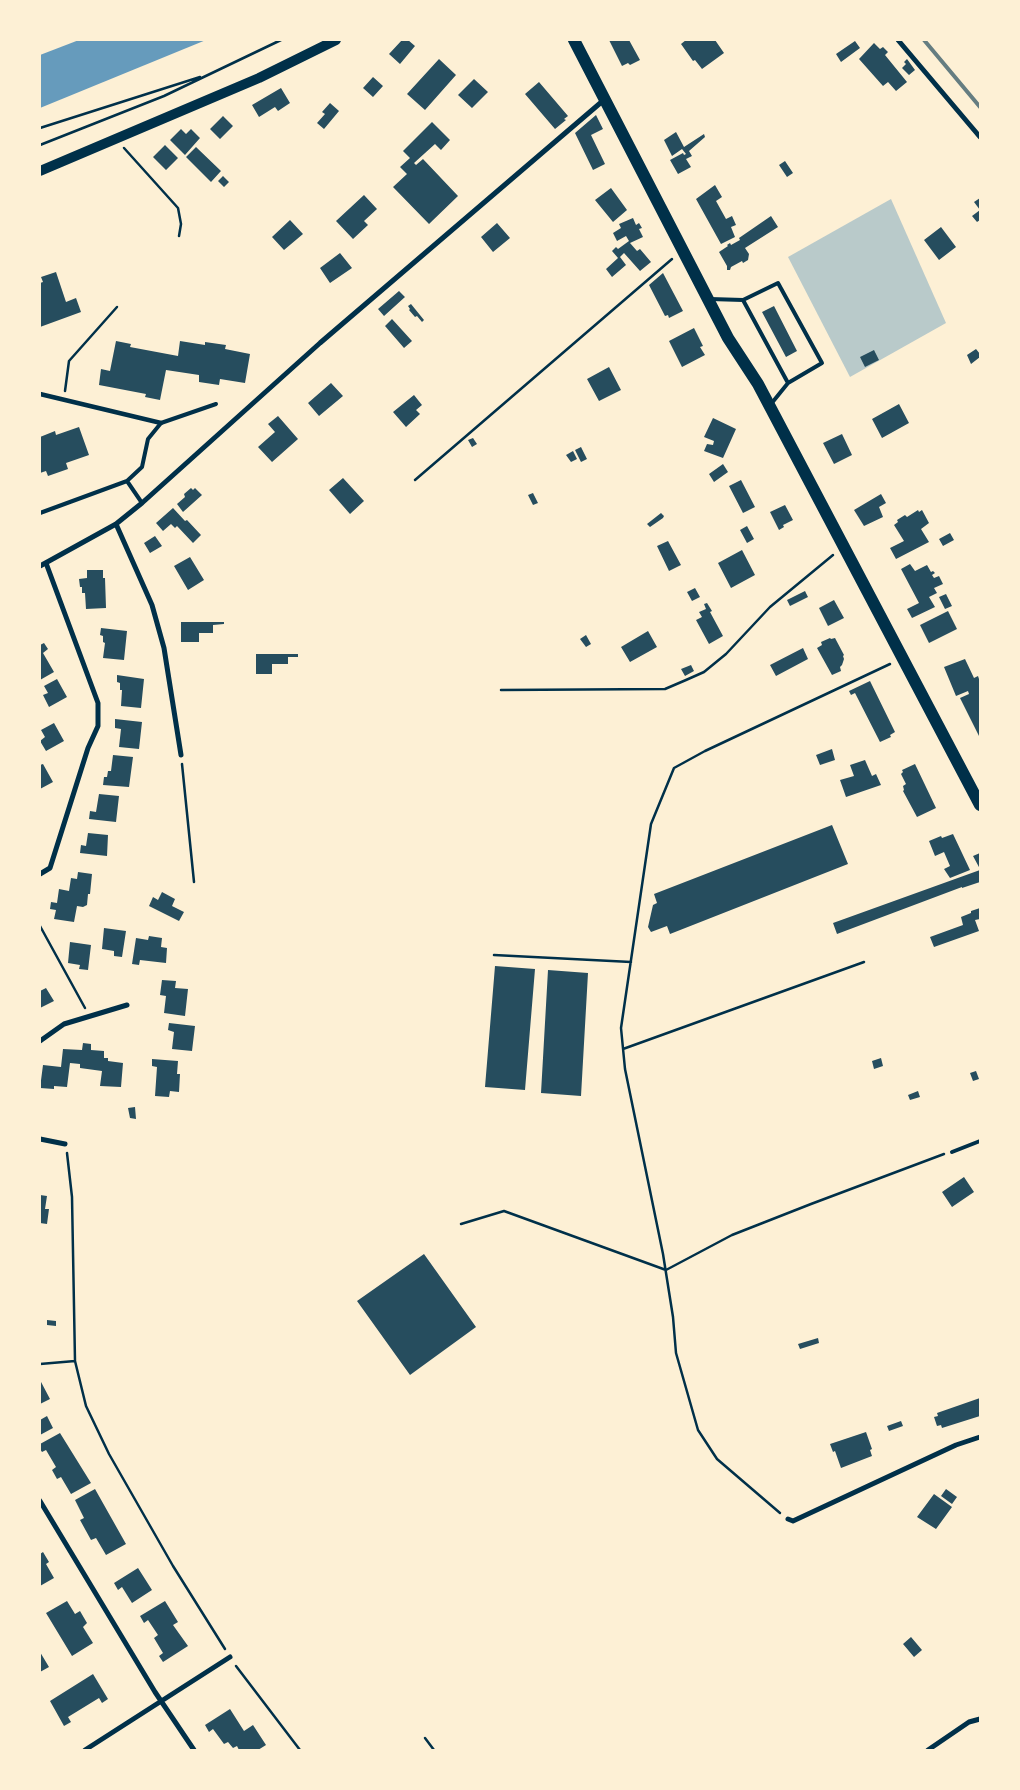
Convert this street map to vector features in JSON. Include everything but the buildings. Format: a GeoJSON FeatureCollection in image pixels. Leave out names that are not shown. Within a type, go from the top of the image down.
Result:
{"type":"FeatureCollection","features":[{"type":"Feature","properties":{"kind":"main road"},"geometry":{"type":"LineString","coordinates":[[40,172],[259,78],[336,40]]}},
{"type":"Feature","properties":{"kind":"main road"},"geometry":{"type":"LineString","coordinates":[[574,40],[728,338],[770,406],[980,805]]}},
{"type":"Feature","properties":{"kind":"street"},"geometry":{"type":"LineString","coordinates":[[898,40],[980,137]]}},
{"type":"Feature","properties":{"kind":"street"},"geometry":{"type":"LineString","coordinates":[[40,566],[116,524],[142,503],[320,343],[606,99]]}},
{"type":"Feature","properties":{"kind":"street"},"geometry":{"type":"LineString","coordinates":[[40,394],[161,423]]}},
{"type":"Feature","properties":{"kind":"street"},"geometry":{"type":"LineString","coordinates":[[116,524],[154,614],[164,648],[181,755]]}},
{"type":"Feature","properties":{"kind":"street"},"geometry":{"type":"LineString","coordinates":[[40,874],[50,868],[88,748],[98,726],[98,703],[46,563]]}},
{"type":"Feature","properties":{"kind":"street"},"geometry":{"type":"LineString","coordinates":[[40,1041],[64,1024],[127,1006]]}},
{"type":"Feature","properties":{"kind":"street"},"geometry":{"type":"LineString","coordinates":[[40,1140],[65,1144]]}},
{"type":"Feature","properties":{"kind":"street"},"geometry":{"type":"LineString","coordinates":[[788,1519],[793,1521],[956,1445],[980,1437]]}},
{"type":"Feature","properties":{"kind":"street"},"geometry":{"type":"LineString","coordinates":[[40,1501],[161,1702],[194,1750]]}},
{"type":"Feature","properties":{"kind":"street"},"geometry":{"type":"LineString","coordinates":[[84,1750],[230,1657]]}},
{"type":"Feature","properties":{"kind":"street"},"geometry":{"type":"LineString","coordinates":[[928,1750],[969,1722],[980,1719]]}},
{"type":"Feature","properties":{"kind":"lane"},"geometry":{"type":"LineString","coordinates":[[708,299],[743,300],[778,283],[822,363],[788,383],[770,406]]}},
{"type":"Feature","properties":{"kind":"lane"},"geometry":{"type":"LineString","coordinates":[[743,300],[788,383]]}},
{"type":"Feature","properties":{"kind":"lane"},"geometry":{"type":"LineString","coordinates":[[40,513],[127,481],[142,467],[148,439],[161,423],[216,404]]}},
{"type":"Feature","properties":{"kind":"lane"},"geometry":{"type":"LineString","coordinates":[[127,481],[142,503]]}},
{"type":"Feature","properties":{"kind":"lane"},"geometry":{"type":"LineString","coordinates":[[952,1152],[980,1141]]}},
{"type":"Feature","properties":{"kind":"path"},"geometry":{"type":"LineString","coordinates":[[40,145],[164,96],[280,40]]}},
{"type":"Feature","properties":{"kind":"path"},"geometry":{"type":"LineString","coordinates":[[40,128],[211,73]]}},
{"type":"Feature","properties":{"kind":"path"},"geometry":{"type":"LineString","coordinates":[[116,140],[178,208],[181,224],[179,236]]}},
{"type":"Feature","properties":{"kind":"path"},"geometry":{"type":"LineString","coordinates":[[415,480],[683,249]]}},
{"type":"Feature","properties":{"kind":"path"},"geometry":{"type":"LineString","coordinates":[[64,400],[69,360],[116,307]]}},
{"type":"Feature","properties":{"kind":"path"},"geometry":{"type":"LineString","coordinates":[[501,690],[665,688],[686,680],[704,672],[726,654],[770,607],[810,572],[844,547]]}},
{"type":"Feature","properties":{"kind":"path"},"geometry":{"type":"LineString","coordinates":[[788,1519],[717,1459],[698,1430],[676,1353],[666,1270],[625,1069],[621,1028],[651,824],[674,768],[705,751],[903,658]]}},
{"type":"Feature","properties":{"kind":"path"},"geometry":{"type":"LineString","coordinates":[[181,755],[194,882]]}},
{"type":"Feature","properties":{"kind":"path"},"geometry":{"type":"LineString","coordinates":[[40,926],[90,1016]]}},
{"type":"Feature","properties":{"kind":"path"},"geometry":{"type":"LineString","coordinates":[[494,955],[630,962]]}},
{"type":"Feature","properties":{"kind":"path"},"geometry":{"type":"LineString","coordinates":[[623,1049],[864,962]]}},
{"type":"Feature","properties":{"kind":"path"},"geometry":{"type":"LineString","coordinates":[[65,1144],[69,1160],[72,1196],[75,1361],[86,1406],[109,1454],[173,1566],[230,1657],[300,1750]]}},
{"type":"Feature","properties":{"kind":"path"},"geometry":{"type":"LineString","coordinates":[[461,1224],[504,1211],[666,1270],[732,1235],[920,1162],[952,1152]]}},
{"type":"Feature","properties":{"kind":"path"},"geometry":{"type":"LineString","coordinates":[[40,1364],[75,1361]]}},
{"type":"Feature","properties":{"kind":"path"},"geometry":{"type":"LineString","coordinates":[[425,1738],[434,1750]]}},
{"type":"Feature","properties":{"kind":"shaded area"},"geometry":{"type":"Polygon","coordinates":[[[891,199],[946,323],[850,377],[788,257],[891,199]]]}},
{"type":"Feature","properties":{"kind":"water"},"geometry":{"type":"Polygon","coordinates":[[[79,40],[206,40],[40,108],[40,55],[79,40]]]}},
{"type":"Feature","properties":{"kind":"railway"},"geometry":{"type":"LineString","coordinates":[[924,40],[980,107]]}}]}
